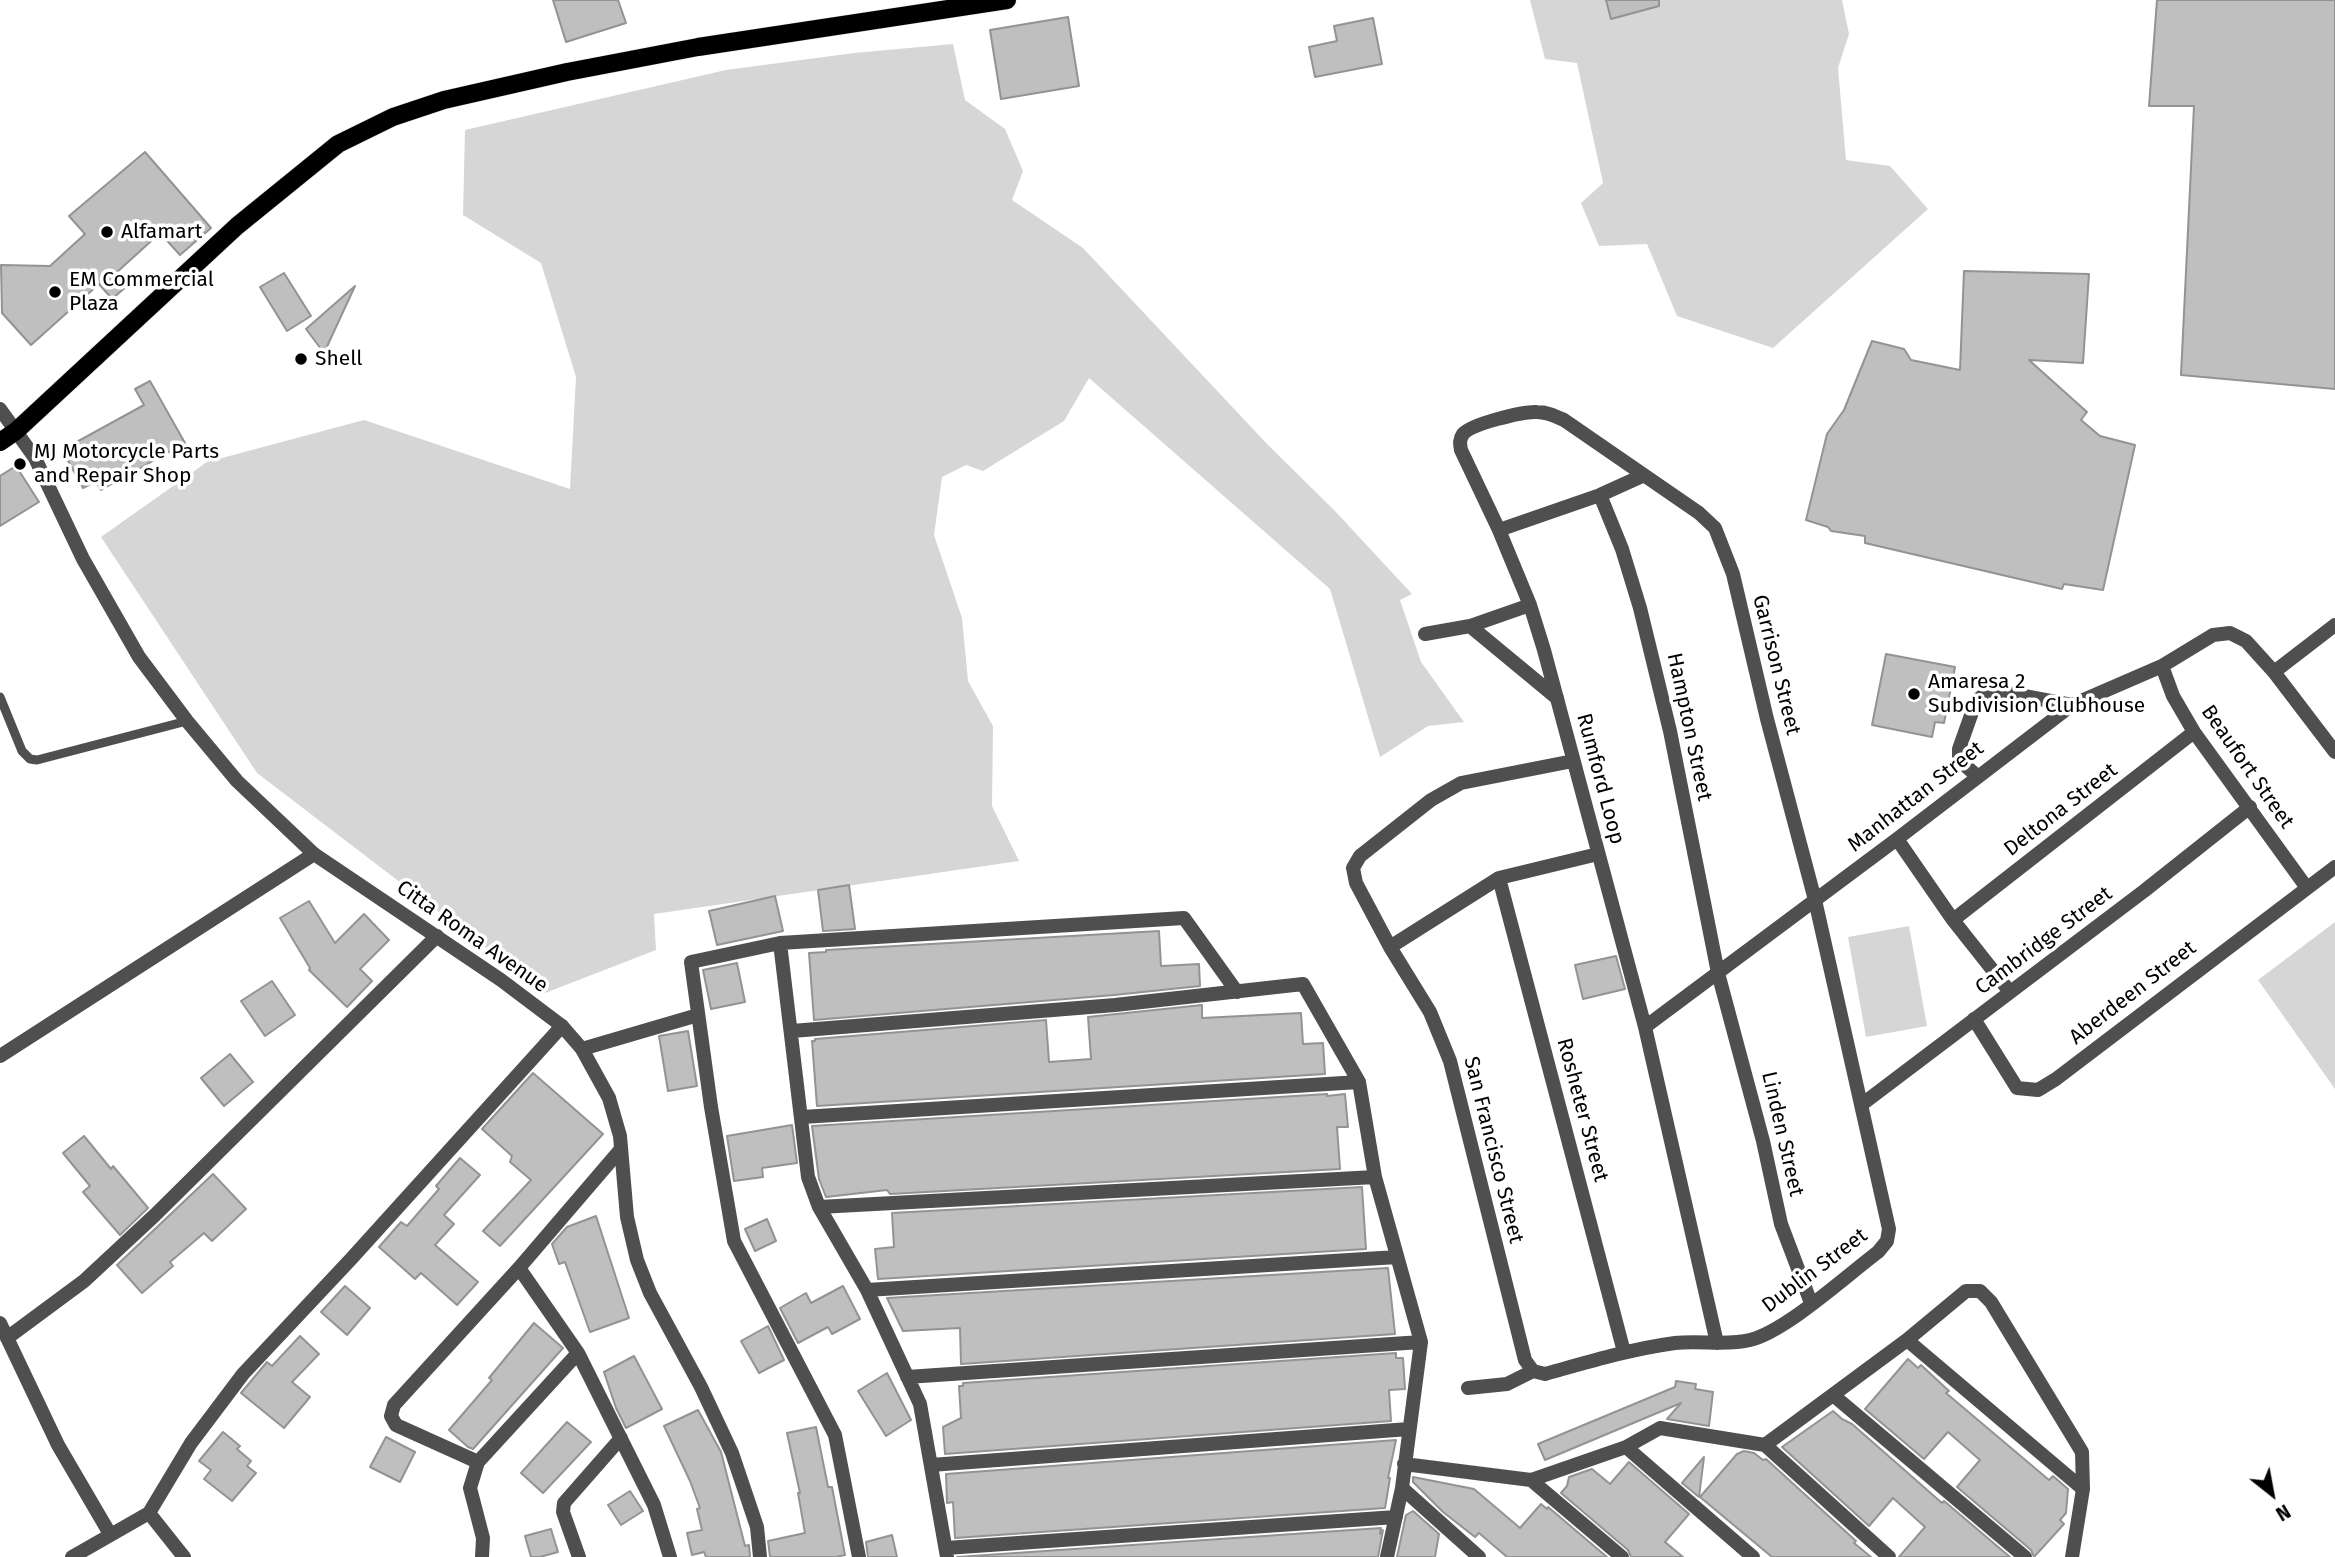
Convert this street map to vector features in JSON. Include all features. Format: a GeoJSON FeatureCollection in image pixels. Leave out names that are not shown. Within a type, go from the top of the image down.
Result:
{"type":"FeatureCollection","features":[{"type":"Feature","properties":{"kind":"main road"},"geometry":{"type":"LineString","coordinates":[[0,442],[16,431],[237,226],[338,144],[393,117],[444,100],[658,54],[1007,0]]}},
{"type":"Feature","properties":{"kind":"street","name":"Citta Roma Avenue"},"geometry":{"type":"LineString","coordinates":[[0,409],[35,458],[83,559],[139,657],[237,781],[314,854],[437,936],[562,1026],[582,1049],[608,1098],[620,1136],[628,1217],[637,1260],[650,1293],[701,1387],[732,1453],[757,1527],[760,1557]]}},
{"type":"Feature","properties":{"kind":"street","name":"Rumford Loop"},"geometry":{"type":"LineString","coordinates":[[1642,476],[1564,420],[1551,414],[1535,411],[1477,426],[1465,432],[1460,441],[1461,450],[1499,530],[1530,605],[1557,698],[1646,1027],[1717,1343]]}},
{"type":"Feature","properties":{"kind":"street"},"geometry":{"type":"LineString","coordinates":[[1499,530],[1600,495],[1642,476]]}},
{"type":"Feature","properties":{"kind":"street","name":"Garrison Street"},"geometry":{"type":"LineString","coordinates":[[1642,476],[1699,513],[1715,528],[1720,540],[1733,574],[1767,719],[1815,900]]}},
{"type":"Feature","properties":{"kind":"street","name":"Hampton Street"},"geometry":{"type":"LineString","coordinates":[[1600,495],[1622,549],[1640,608],[1670,732],[1718,973]]}},
{"type":"Feature","properties":{"kind":"street"},"geometry":{"type":"LineString","coordinates":[[1425,634],[1470,626],[1530,605]]}},
{"type":"Feature","properties":{"kind":"street"},"geometry":{"type":"LineString","coordinates":[[2334,748],[2274,672],[2335,625]]}},
{"type":"Feature","properties":{"kind":"street"},"geometry":{"type":"LineString","coordinates":[[1470,626],[1557,698]]}},
{"type":"Feature","properties":{"kind":"street","name":"Manhattan Street"},"geometry":{"type":"LineString","coordinates":[[1646,1027],[2071,705],[2162,666],[2213,635],[2230,633],[2246,641],[2274,672]]}},
{"type":"Feature","properties":{"kind":"street","name":"Beaufort Street"},"geometry":{"type":"LineString","coordinates":[[2162,666],[2173,696],[2194,732],[2307,888]]}},
{"type":"Feature","properties":{"kind":"street"},"geometry":{"type":"LineString","coordinates":[[1977,776],[1959,760],[1959,749],[1976,701],[1985,694],[2008,693],[2071,705]]}},
{"type":"Feature","properties":{"kind":"street","name":"Deltona Street"},"geometry":{"type":"LineString","coordinates":[[1953,920],[2194,732]]}},
{"type":"Feature","properties":{"kind":"street","name":"San Francisco Street"},"geometry":{"type":"LineString","coordinates":[[1533,1371],[1525,1360],[1450,1061],[1430,1012],[1356,883],[1353,868],[1360,856],[1431,800],[1461,783],[1573,761]]}},
{"type":"Feature","properties":{"kind":"street","name":"Cambridge Street"},"geometry":{"type":"LineString","coordinates":[[1861,1105],[2144,891],[2250,807]]}},
{"type":"Feature","properties":{"kind":"street"},"geometry":{"type":"LineString","coordinates":[[1897,839],[1953,920],[2010,992]]}},
{"type":"Feature","properties":{"kind":"street"},"geometry":{"type":"LineString","coordinates":[[0,1056],[314,854]]}},
{"type":"Feature","properties":{"kind":"street"},"geometry":{"type":"LineString","coordinates":[[1391,947],[1499,878],[1598,854]]}},
{"type":"Feature","properties":{"kind":"street","name":"Aberdeen Street"},"geometry":{"type":"LineString","coordinates":[[1973,1019],[2017,1088],[2038,1090],[2335,867]]}},
{"type":"Feature","properties":{"kind":"street","name":"Rosheter Street"},"geometry":{"type":"LineString","coordinates":[[1499,878],[1624,1352]]}},
{"type":"Feature","properties":{"kind":"street","name":"Dublin Street"},"geometry":{"type":"LineString","coordinates":[[1468,1388],[1507,1384],[1533,1371],[1545,1374],[1624,1352],[1678,1343],[1750,1340],[1776,1329],[1878,1252],[1887,1241],[1889,1228],[1815,900]]}},
{"type":"Feature","properties":{"kind":"street"},"geometry":{"type":"LineString","coordinates":[[859,1557],[835,1435],[734,1241],[710,1107],[691,962],[780,943],[1184,918],[1237,992]]}},
{"type":"Feature","properties":{"kind":"street"},"geometry":{"type":"LineString","coordinates":[[7,1338],[84,1281],[155,1215],[437,936]]}},
{"type":"Feature","properties":{"kind":"street"},"geometry":{"type":"LineString","coordinates":[[780,943],[808,1177],[819,1206],[867,1290],[919,1404],[946,1552],[1396,1517]]}},
{"type":"Feature","properties":{"kind":"street","name":"Linden Street"},"geometry":{"type":"LineString","coordinates":[[1718,973],[1751,1093],[1781,1224],[1811,1303]]}},
{"type":"Feature","properties":{"kind":"street"},"geometry":{"type":"LineString","coordinates":[[792,1031],[1303,984],[1359,1082],[1375,1177],[1421,1342],[1402,1488],[1387,1557]]}},
{"type":"Feature","properties":{"kind":"street"},"geometry":{"type":"LineString","coordinates":[[582,1049],[698,1015]]}},
{"type":"Feature","properties":{"kind":"street"},"geometry":{"type":"LineString","coordinates":[[72,1557],[149,1513],[191,1443],[243,1374],[562,1026]]}},
{"type":"Feature","properties":{"kind":"street"},"geometry":{"type":"LineString","coordinates":[[802,1117],[1359,1082]]}},
{"type":"Feature","properties":{"kind":"street"},"geometry":{"type":"LineString","coordinates":[[478,1462],[397,1425],[391,1416],[394,1405],[519,1268],[621,1149]]}},
{"type":"Feature","properties":{"kind":"street"},"geometry":{"type":"LineString","coordinates":[[819,1206],[1375,1177]]}},
{"type":"Feature","properties":{"kind":"street"},"geometry":{"type":"LineString","coordinates":[[867,1290],[1397,1257]]}},
{"type":"Feature","properties":{"kind":"street"},"geometry":{"type":"LineString","coordinates":[[519,1268],[578,1353],[654,1505],[670,1557]]}},
{"type":"Feature","properties":{"kind":"street"},"geometry":{"type":"LineString","coordinates":[[1766,1445],[1907,1340],[1966,1290],[1980,1292],[1991,1302],[2082,1452],[2083,1489],[2072,1557]]}},
{"type":"Feature","properties":{"kind":"street"},"geometry":{"type":"LineString","coordinates":[[0,1323],[58,1445],[110,1534]]}},
{"type":"Feature","properties":{"kind":"street"},"geometry":{"type":"LineString","coordinates":[[1907,1340],[2083,1489]]}},
{"type":"Feature","properties":{"kind":"street"},"geometry":{"type":"LineString","coordinates":[[907,1377],[1421,1342]]}},
{"type":"Feature","properties":{"kind":"street"},"geometry":{"type":"LineString","coordinates":[[482,1557],[483,1538],[470,1488],[478,1462],[578,1353]]}},
{"type":"Feature","properties":{"kind":"street"},"geometry":{"type":"LineString","coordinates":[[1833,1395],[2025,1557]]}},
{"type":"Feature","properties":{"kind":"street"},"geometry":{"type":"LineString","coordinates":[[1404,1464],[1531,1480],[1626,1447],[1660,1428],[1766,1445],[1889,1557]]}},
{"type":"Feature","properties":{"kind":"street"},"geometry":{"type":"LineString","coordinates":[[931,1465],[1409,1429]]}},
{"type":"Feature","properties":{"kind":"street"},"geometry":{"type":"LineString","coordinates":[[579,1557],[563,1512],[564,1503],[621,1437]]}},
{"type":"Feature","properties":{"kind":"street"},"geometry":{"type":"LineString","coordinates":[[1626,1447],[1753,1557]]}},
{"type":"Feature","properties":{"kind":"street"},"geometry":{"type":"LineString","coordinates":[[1531,1480],[1622,1557]]}},
{"type":"Feature","properties":{"kind":"street"},"geometry":{"type":"LineString","coordinates":[[1402,1488],[1479,1557]]}},
{"type":"Feature","properties":{"kind":"street"},"geometry":{"type":"LineString","coordinates":[[149,1513],[184,1557]]}},
{"type":"Feature","properties":{"kind":"lane"},"geometry":{"type":"LineString","coordinates":[[0,697],[22,751],[30,759],[37,760],[187,720]]}},
{"type":"Feature","properties":{"kind":"shaded area"},"geometry":{"type":"Polygon","coordinates":[[[1530,0],[1842,0],[1849,34],[1838,68],[1846,160],[1890,166],[1928,209],[1773,348],[1677,316],[1647,244],[1599,246],[1581,203],[1603,183],[1577,63],[1545,59],[1530,0]]]}},
{"type":"Feature","properties":{"kind":"shaded area"},"geometry":{"type":"Polygon","coordinates":[[[953,44],[965,100],[1005,129],[1023,171],[1012,200],[1083,248],[1412,594],[1400,600],[1421,662],[1464,722],[1428,726],[1380,757],[1330,589],[1089,378],[1064,421],[983,471],[966,465],[942,477],[934,535],[962,618],[968,681],[993,726],[992,806],[1019,861],[654,914],[656,950],[545,993],[257,773],[101,537],[207,462],[364,420],[570,489],[576,377],[541,263],[463,215],[465,130],[726,70],[854,53],[953,44]]]}},
{"type":"Feature","properties":{"kind":"shaded area"},"geometry":{"type":"Polygon","coordinates":[[[2335,922],[2335,1089],[2258,980],[2335,922]]]}},
{"type":"Feature","properties":{"kind":"shaded area"},"geometry":{"type":"Polygon","coordinates":[[[1909,926],[1927,1026],[1866,1037],[1848,937],[1909,926]]]}},
{"type":"Feature","properties":{"kind":"building"},"geometry":{"type":"Polygon","coordinates":[[[553,0],[618,0],[626,23],[566,42],[553,0]]]}},
{"type":"Feature","properties":{"kind":"building"},"geometry":{"type":"Polygon","coordinates":[[[1606,0],[1659,0],[1659,6],[1611,19],[1606,0]]]}},
{"type":"Feature","properties":{"kind":"building"},"geometry":{"type":"Polygon","coordinates":[[[2157,0],[2335,0],[2335,389],[2181,375],[2194,106],[2149,106],[2157,0]]]}},
{"type":"Feature","properties":{"kind":"building"},"geometry":{"type":"Polygon","coordinates":[[[1068,17],[1079,86],[1001,99],[990,30],[1068,17]]]}},
{"type":"Feature","properties":{"kind":"building"},"geometry":{"type":"Polygon","coordinates":[[[1373,18],[1382,64],[1315,77],[1309,47],[1337,41],[1334,26],[1373,18]]]}},
{"type":"Feature","properties":{"kind":"building"},"geometry":{"type":"Polygon","coordinates":[[[145,152],[211,228],[180,255],[160,233],[116,273],[127,286],[112,299],[99,284],[31,345],[2,313],[1,265],[50,266],[85,234],[69,216],[145,152]]]}},
{"type":"Feature","properties":{"kind":"building"},"geometry":{"type":"Polygon","coordinates":[[[1964,271],[2089,274],[2083,363],[2029,360],[2087,412],[2081,420],[2100,436],[2135,445],[2103,590],[2064,584],[2062,589],[1865,543],[1865,536],[1831,531],[1828,527],[1806,520],[1827,434],[1844,410],[1872,341],[1904,349],[1911,360],[1960,370],[1964,271]]]}},
{"type":"Feature","properties":{"kind":"building"},"geometry":{"type":"Polygon","coordinates":[[[284,273],[311,316],[287,331],[260,287],[284,273]]]}},
{"type":"Feature","properties":{"kind":"building"},"geometry":{"type":"Polygon","coordinates":[[[355,286],[324,353],[306,329],[355,286]]]}},
{"type":"Feature","properties":{"kind":"building"},"geometry":{"type":"Polygon","coordinates":[[[150,381],[185,443],[101,490],[96,481],[83,488],[67,459],[78,453],[73,444],[144,405],[135,389],[150,381]]]}},
{"type":"Feature","properties":{"kind":"building"},"geometry":{"type":"Polygon","coordinates":[[[16,466],[39,502],[0,526],[0,476],[16,466]]]}},
{"type":"Feature","properties":{"kind":"building","name":"Amaresa 2 Subdivision Clubhouse"},"geometry":{"type":"Polygon","coordinates":[[[1886,654],[1955,667],[1944,723],[1935,722],[1932,737],[1872,725],[1886,654]]]}},
{"type":"Feature","properties":{"kind":"building"},"geometry":{"type":"Polygon","coordinates":[[[849,885],[855,929],[823,931],[818,890],[849,885]]]}},
{"type":"Feature","properties":{"kind":"building"},"geometry":{"type":"Polygon","coordinates":[[[775,896],[783,931],[717,945],[709,911],[775,896]]]}},
{"type":"Feature","properties":{"kind":"building"},"geometry":{"type":"Polygon","coordinates":[[[309,901],[335,943],[364,914],[389,940],[360,969],[372,981],[347,1007],[309,970],[280,918],[309,901]]]}},
{"type":"Feature","properties":{"kind":"building"},"geometry":{"type":"Polygon","coordinates":[[[1159,931],[1161,966],[1199,964],[1200,986],[814,1020],[809,953],[1159,931]]]}},
{"type":"Feature","properties":{"kind":"building"},"geometry":{"type":"Polygon","coordinates":[[[1616,956],[1625,989],[1583,999],[1575,965],[1616,956]]]}},
{"type":"Feature","properties":{"kind":"building"},"geometry":{"type":"Polygon","coordinates":[[[737,963],[745,1002],[711,1009],[703,970],[737,963]]]}},
{"type":"Feature","properties":{"kind":"building"},"geometry":{"type":"Polygon","coordinates":[[[272,981],[295,1015],[265,1036],[241,1001],[272,981]]]}},
{"type":"Feature","properties":{"kind":"building"},"geometry":{"type":"Polygon","coordinates":[[[1202,1005],[1202,1018],[1301,1013],[1303,1044],[1323,1043],[1325,1074],[817,1106],[812,1041],[815,1039],[1046,1020],[1049,1062],[1091,1059],[1088,1017],[1202,1005]]]}},
{"type":"Feature","properties":{"kind":"building"},"geometry":{"type":"Polygon","coordinates":[[[688,1031],[697,1086],[668,1091],[659,1036],[688,1031]]]}},
{"type":"Feature","properties":{"kind":"building"},"geometry":{"type":"Polygon","coordinates":[[[230,1054],[253,1082],[224,1106],[201,1078],[230,1054]]]}},
{"type":"Feature","properties":{"kind":"building"},"geometry":{"type":"Polygon","coordinates":[[[533,1073],[603,1134],[500,1246],[483,1231],[531,1180],[510,1162],[512,1156],[482,1129],[533,1073]]]}},
{"type":"Feature","properties":{"kind":"building"},"geometry":{"type":"Polygon","coordinates":[[[1345,1094],[1348,1127],[1337,1127],[1340,1169],[890,1194],[887,1190],[826,1197],[819,1179],[812,1126],[1345,1094]]]}},
{"type":"Feature","properties":{"kind":"building"},"geometry":{"type":"Polygon","coordinates":[[[792,1125],[797,1163],[762,1168],[763,1177],[734,1181],[727,1136],[792,1125]]]}},
{"type":"Feature","properties":{"kind":"building"},"geometry":{"type":"Polygon","coordinates":[[[84,1136],[148,1208],[120,1235],[83,1192],[90,1186],[63,1153],[84,1136]]]}},
{"type":"Feature","properties":{"kind":"building"},"geometry":{"type":"Polygon","coordinates":[[[460,1158],[480,1175],[444,1215],[454,1224],[435,1245],[478,1282],[457,1305],[421,1273],[415,1279],[379,1247],[401,1222],[407,1226],[439,1189],[436,1186],[460,1158]]]}},
{"type":"Feature","properties":{"kind":"building"},"geometry":{"type":"Polygon","coordinates":[[[213,1174],[246,1209],[212,1241],[204,1233],[170,1262],[173,1266],[142,1293],[117,1265],[213,1174]]]}},
{"type":"Feature","properties":{"kind":"building"},"geometry":{"type":"Polygon","coordinates":[[[1362,1187],[1366,1249],[878,1279],[875,1249],[894,1247],[892,1213],[1362,1187]]]}},
{"type":"Feature","properties":{"kind":"building"},"geometry":{"type":"Polygon","coordinates":[[[596,1216],[629,1318],[590,1332],[565,1262],[559,1264],[552,1244],[567,1227],[596,1216]]]}},
{"type":"Feature","properties":{"kind":"building"},"geometry":{"type":"Polygon","coordinates":[[[767,1219],[776,1241],[755,1251],[745,1229],[767,1219]]]}},
{"type":"Feature","properties":{"kind":"building"},"geometry":{"type":"Polygon","coordinates":[[[1388,1268],[1395,1334],[961,1364],[960,1328],[903,1331],[887,1298],[1388,1268]]]}},
{"type":"Feature","properties":{"kind":"building"},"geometry":{"type":"Polygon","coordinates":[[[345,1286],[370,1308],[347,1335],[321,1312],[345,1286]]]}},
{"type":"Feature","properties":{"kind":"building"},"geometry":{"type":"Polygon","coordinates":[[[843,1286],[860,1319],[832,1334],[828,1327],[798,1343],[780,1308],[806,1293],[811,1303],[843,1286]]]}},
{"type":"Feature","properties":{"kind":"building"},"geometry":{"type":"Polygon","coordinates":[[[534,1323],[563,1348],[473,1449],[468,1447],[449,1430],[492,1380],[489,1378],[534,1323]]]}},
{"type":"Feature","properties":{"kind":"building"},"geometry":{"type":"Polygon","coordinates":[[[768,1326],[784,1360],[759,1373],[741,1341],[768,1326]]]}},
{"type":"Feature","properties":{"kind":"building"},"geometry":{"type":"Polygon","coordinates":[[[300,1336],[319,1354],[292,1382],[310,1397],[284,1428],[241,1393],[267,1362],[272,1366],[300,1336]]]}},
{"type":"Feature","properties":{"kind":"building"},"geometry":{"type":"Polygon","coordinates":[[[1396,1353],[1396,1358],[1403,1358],[1405,1389],[1389,1390],[1391,1421],[945,1454],[943,1427],[961,1418],[959,1386],[963,1386],[963,1383],[1396,1353]]]}},
{"type":"Feature","properties":{"kind":"building"},"geometry":{"type":"Polygon","coordinates":[[[634,1356],[662,1409],[626,1428],[604,1372],[634,1356]]]}},
{"type":"Feature","properties":{"kind":"building"},"geometry":{"type":"Polygon","coordinates":[[[1908,1359],[1918,1368],[1921,1365],[1949,1391],[1946,1393],[2049,1480],[2053,1476],[2068,1489],[2066,1513],[2060,1520],[2064,1524],[2034,1557],[2031,1550],[1957,1487],[1980,1460],[1948,1432],[1924,1459],[1865,1409],[1908,1359]]]}},
{"type":"Feature","properties":{"kind":"building"},"geometry":{"type":"Polygon","coordinates":[[[887,1373],[911,1420],[886,1436],[858,1391],[887,1373]]]}},
{"type":"Feature","properties":{"kind":"building"},"geometry":{"type":"Polygon","coordinates":[[[1676,1381],[1696,1384],[1695,1389],[1713,1392],[1709,1426],[1667,1419],[1681,1403],[1545,1460],[1538,1444],[1675,1387],[1676,1381]]]}},
{"type":"Feature","properties":{"kind":"building"},"geometry":{"type":"Polygon","coordinates":[[[698,1410],[721,1452],[745,1546],[749,1545],[750,1557],[706,1557],[704,1552],[692,1555],[687,1533],[702,1530],[697,1509],[700,1508],[664,1426],[698,1410]]]}},
{"type":"Feature","properties":{"kind":"building"},"geometry":{"type":"Polygon","coordinates":[[[1833,1411],[2010,1557],[1899,1557],[1925,1527],[1893,1498],[1869,1526],[1782,1447],[1833,1411]]]}},
{"type":"Feature","properties":{"kind":"building"},"geometry":{"type":"Polygon","coordinates":[[[567,1422],[591,1442],[543,1493],[521,1473],[567,1422]]]}},
{"type":"Feature","properties":{"kind":"building"},"geometry":{"type":"Polygon","coordinates":[[[816,1427],[828,1487],[832,1487],[845,1555],[770,1557],[768,1541],[805,1533],[800,1493],[787,1433],[816,1427]]]}},
{"type":"Feature","properties":{"kind":"building"},"geometry":{"type":"Polygon","coordinates":[[[223,1432],[240,1446],[237,1449],[251,1461],[247,1466],[256,1473],[232,1501],[204,1479],[211,1470],[199,1461],[223,1432]]]}},
{"type":"Feature","properties":{"kind":"building"},"geometry":{"type":"Polygon","coordinates":[[[386,1437],[415,1452],[400,1482],[370,1467],[386,1437]]]}},
{"type":"Feature","properties":{"kind":"building"},"geometry":{"type":"Polygon","coordinates":[[[1396,1440],[1385,1508],[955,1538],[953,1502],[947,1503],[946,1474],[1396,1440]]]}},
{"type":"Feature","properties":{"kind":"building"},"geometry":{"type":"Polygon","coordinates":[[[1744,1451],[1766,1459],[1871,1557],[1772,1557],[1700,1497],[1737,1454],[1744,1451]]]}},
{"type":"Feature","properties":{"kind":"building"},"geometry":{"type":"Polygon","coordinates":[[[1704,1457],[1699,1497],[1682,1483],[1704,1457]]]}},
{"type":"Feature","properties":{"kind":"building"},"geometry":{"type":"Polygon","coordinates":[[[1629,1462],[1689,1514],[1665,1542],[1683,1557],[1631,1557],[1628,1550],[1561,1493],[1567,1486],[1569,1477],[1592,1469],[1610,1484],[1629,1462]]]}},
{"type":"Feature","properties":{"kind":"building"},"geometry":{"type":"Polygon","coordinates":[[[1413,1477],[1474,1489],[1520,1528],[1541,1504],[1607,1557],[1507,1557],[1479,1533],[1475,1537],[1443,1512],[1413,1482],[1413,1477]]]}},
{"type":"Feature","properties":{"kind":"building"},"geometry":{"type":"Polygon","coordinates":[[[630,1491],[643,1511],[621,1525],[608,1505],[630,1491]]]}},
{"type":"Feature","properties":{"kind":"building"},"geometry":{"type":"Polygon","coordinates":[[[1413,1511],[1439,1534],[1435,1557],[1397,1557],[1406,1515],[1413,1511]]]}},
{"type":"Feature","properties":{"kind":"building"},"geometry":{"type":"Polygon","coordinates":[[[1381,1528],[1380,1534],[1383,1530],[1378,1557],[957,1557],[1381,1528]]]}},
{"type":"Feature","properties":{"kind":"building"},"geometry":{"type":"Polygon","coordinates":[[[551,1529],[558,1552],[531,1557],[525,1536],[551,1529]]]}},
{"type":"Feature","properties":{"kind":"building"},"geometry":{"type":"Polygon","coordinates":[[[892,1535],[897,1557],[868,1557],[866,1542],[892,1535]]]}},
{"type":"Feature","properties":{"kind":"place","name":"Alfamart"},"geometry":{"type":"Point","coordinates":[107,232]}},
{"type":"Feature","properties":{"kind":"place","name":"EM Commercial Plaza"},"geometry":{"type":"Point","coordinates":[55,292]}},
{"type":"Feature","properties":{"kind":"place","name":"Shell"},"geometry":{"type":"Point","coordinates":[301,359]}},
{"type":"Feature","properties":{"kind":"place","name":"MJ Motorcycle Parts and Repair Shop"},"geometry":{"type":"Point","coordinates":[20,464]}},
{"type":"Feature","properties":{"kind":"place","name":"Amaresa 2 Subdivision Clubhouse"},"geometry":{"type":"Point","coordinates":[1914,694]}}]}
